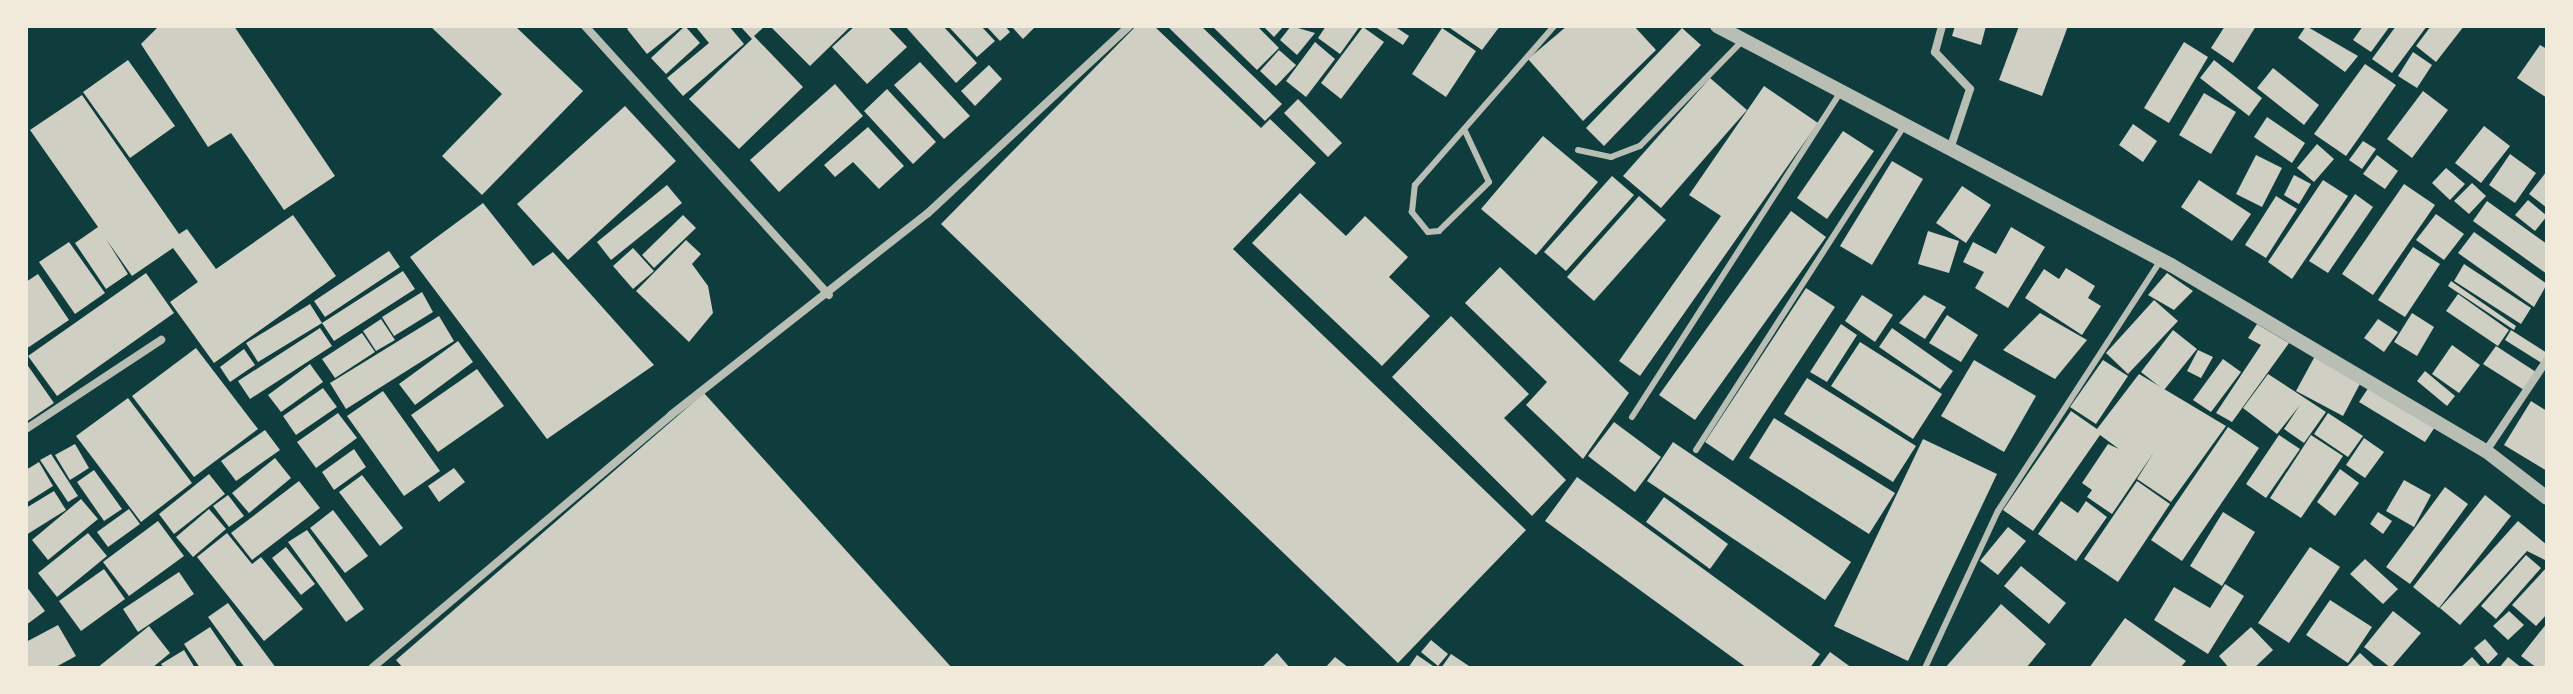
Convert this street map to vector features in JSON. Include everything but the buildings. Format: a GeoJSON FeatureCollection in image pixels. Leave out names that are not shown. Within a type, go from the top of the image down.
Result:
{"type":"FeatureCollection","features":[{"type":"Feature","properties":{"kind":"street"},"geometry":{"type":"LineString","coordinates":[[585,26],[829,295]]}},
{"type":"Feature","properties":{"kind":"street"},"geometry":{"type":"LineString","coordinates":[[372,668],[671,415],[829,295],[1129,26]]}},
{"type":"Feature","properties":{"kind":"street"},"geometry":{"type":"LineString","coordinates":[[1717,26],[1839,94],[2161,260],[2486,451],[2547,498]]}},
{"type":"Feature","properties":{"kind":"street"},"geometry":{"type":"LineString","coordinates":[[1942,26],[1935,52],[1970,89],[1950,149]]}},
{"type":"Feature","properties":{"kind":"street"},"geometry":{"type":"LineString","coordinates":[[26,429],[161,340]]}},
{"type":"Feature","properties":{"kind":"street"},"geometry":{"type":"LineString","coordinates":[[2486,451],[2547,360]]}},
{"type":"Feature","properties":{"kind":"lane"},"geometry":{"type":"LineString","coordinates":[[1465,131],[1489,182],[1439,231],[1428,232],[1409,198],[1465,131],[1554,26]]}},
{"type":"Feature","properties":{"kind":"lane"},"geometry":{"type":"LineString","coordinates":[[1578,150],[1611,157],[1640,146],[1741,42]]}},
{"type":"Feature","properties":{"kind":"lane"},"geometry":{"type":"LineString","coordinates":[[1632,417],[1839,94]]}},
{"type":"Feature","properties":{"kind":"lane"},"geometry":{"type":"LineString","coordinates":[[1696,450],[1904,126]]}},
{"type":"Feature","properties":{"kind":"lane"},"geometry":{"type":"LineString","coordinates":[[1925,668],[1998,511],[2161,260]]}}]}
